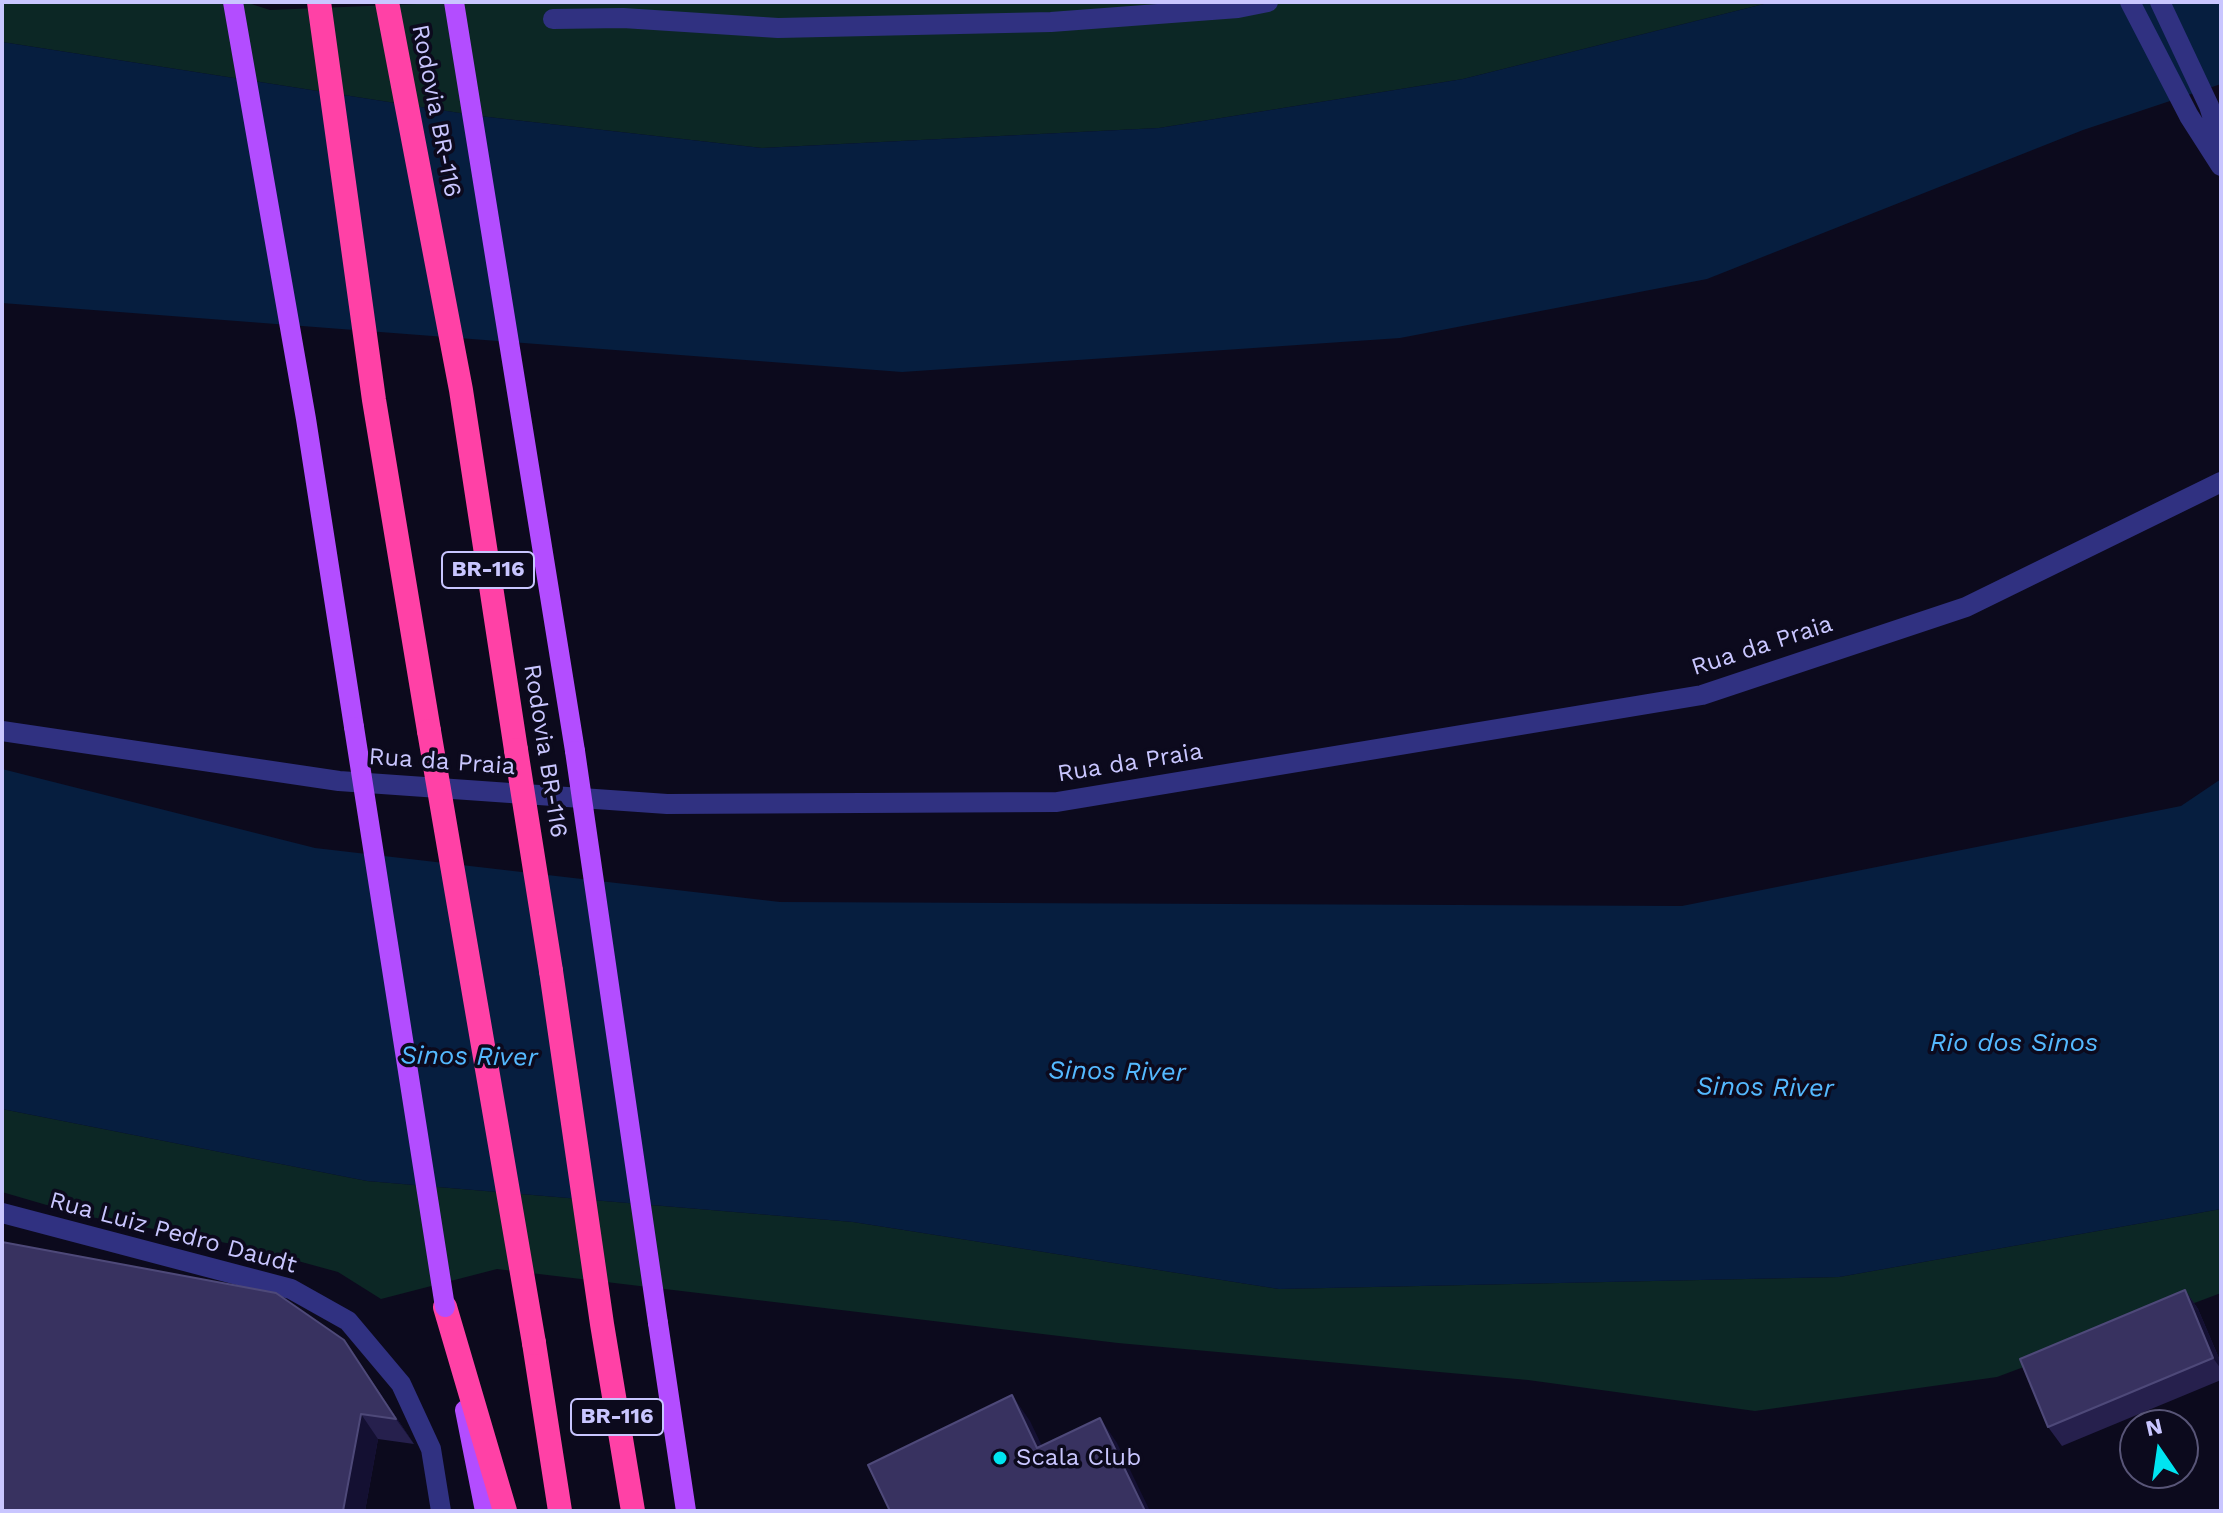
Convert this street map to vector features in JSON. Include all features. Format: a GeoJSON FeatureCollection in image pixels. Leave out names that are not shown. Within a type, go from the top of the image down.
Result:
{"type":"FeatureCollection","features":[{"type":"Feature","properties":{"kind":"highway","name":"BR-116"},"geometry":{"type":"LineString","coordinates":[[319,2],[374,400],[560,1511]]}},
{"type":"Feature","properties":{"kind":"highway","name":"Rodovia BR-116"},"geometry":{"type":"LineString","coordinates":[[387,2],[461,390],[633,1511]]}},
{"type":"Feature","properties":{"kind":"highway"},"geometry":{"type":"LineString","coordinates":[[445,1307],[505,1511]]}},
{"type":"Feature","properties":{"kind":"main road"},"geometry":{"type":"LineString","coordinates":[[233,2],[306,419],[445,1307],[485,1511]]}},
{"type":"Feature","properties":{"kind":"main road"},"geometry":{"type":"LineString","coordinates":[[454,2],[575,751],[686,1511]]}},
{"type":"Feature","properties":{"kind":"street"},"geometry":{"type":"LineString","coordinates":[[553,19],[623,18],[778,28],[1051,22],[1238,8],[1268,2]]}},
{"type":"Feature","properties":{"kind":"street"},"geometry":{"type":"LineString","coordinates":[[2130,2],[2189,116],[2221,166]]}},
{"type":"Feature","properties":{"kind":"street"},"geometry":{"type":"LineString","coordinates":[[2160,2],[2209,106],[2221,144]]}},
{"type":"Feature","properties":{"kind":"street","name":"Rua da Praia"},"geometry":{"type":"LineString","coordinates":[[2,731],[339,781],[652,803],[1057,802],[1702,695],[1966,607],[2221,482]]}},
{"type":"Feature","properties":{"kind":"street","name":"Rua Luiz Pedro Daudt"},"geometry":{"type":"LineString","coordinates":[[2,1213],[291,1289],[348,1321],[401,1384],[431,1449],[441,1511]]}},
{"type":"Feature","properties":{"kind":"green space"},"geometry":{"type":"Polygon","coordinates":[[[2,2],[245,2],[270,10],[465,2],[1772,2],[1463,79],[1159,128],[762,148],[479,116],[2,42],[2,2]]]}},
{"type":"Feature","properties":{"kind":"green space"},"geometry":{"type":"Polygon","coordinates":[[[2,1109],[367,1181],[853,1222],[1279,1289],[1839,1277],[2221,1209],[2221,1293],[1997,1377],[1755,1411],[1528,1380],[1118,1343],[497,1269],[381,1299],[338,1272],[247,1247],[81,1215],[2,1192],[2,1109]]]}},
{"type":"Feature","properties":{"kind":"water"},"geometry":{"type":"Polygon","coordinates":[[[1772,2],[2221,2],[2221,84],[2083,130],[1707,279],[1400,338],[902,372],[2,303],[2,42],[479,116],[762,148],[1159,128],[1463,79],[1772,2]]]}},
{"type":"Feature","properties":{"kind":"water","name":"Rio dos Sinos"},"geometry":{"type":"Polygon","coordinates":[[[2,769],[315,848],[780,902],[1682,906],[2181,806],[2221,779],[2221,1209],[1839,1277],[1279,1289],[853,1222],[367,1181],[2,1109],[2,769]]]}},
{"type":"Feature","properties":{"kind":"building"},"geometry":{"type":"Polygon","coordinates":[[[2,1242],[276,1293],[344,1340],[396,1419],[361,1414],[343,1511],[2,1511],[2,1242]]]}},
{"type":"Feature","properties":{"kind":"building"},"geometry":{"type":"Polygon","coordinates":[[[2185,1290],[2213,1358],[2048,1427],[2020,1359],[2185,1290]]]}},
{"type":"Feature","properties":{"kind":"building","name":"Scala Club"},"geometry":{"type":"Polygon","coordinates":[[[1012,1395],[1037,1448],[1100,1418],[1145,1511],[890,1511],[868,1465],[1012,1395]]]}},
{"type":"Feature","properties":{"kind":"place","name":"Scala Club"},"geometry":{"type":"Point","coordinates":[1000,1458]}},
{"type":"Feature","properties":{"kind":"water label","name":"Sinos River"},"geometry":{"type":"Point","coordinates":[469,1057]}},
{"type":"Feature","properties":{"kind":"water label","name":"Sinos River"},"geometry":{"type":"Point","coordinates":[1117,1072]}},
{"type":"Feature","properties":{"kind":"water label","name":"Sinos River"},"geometry":{"type":"Point","coordinates":[1765,1088]}}]}
